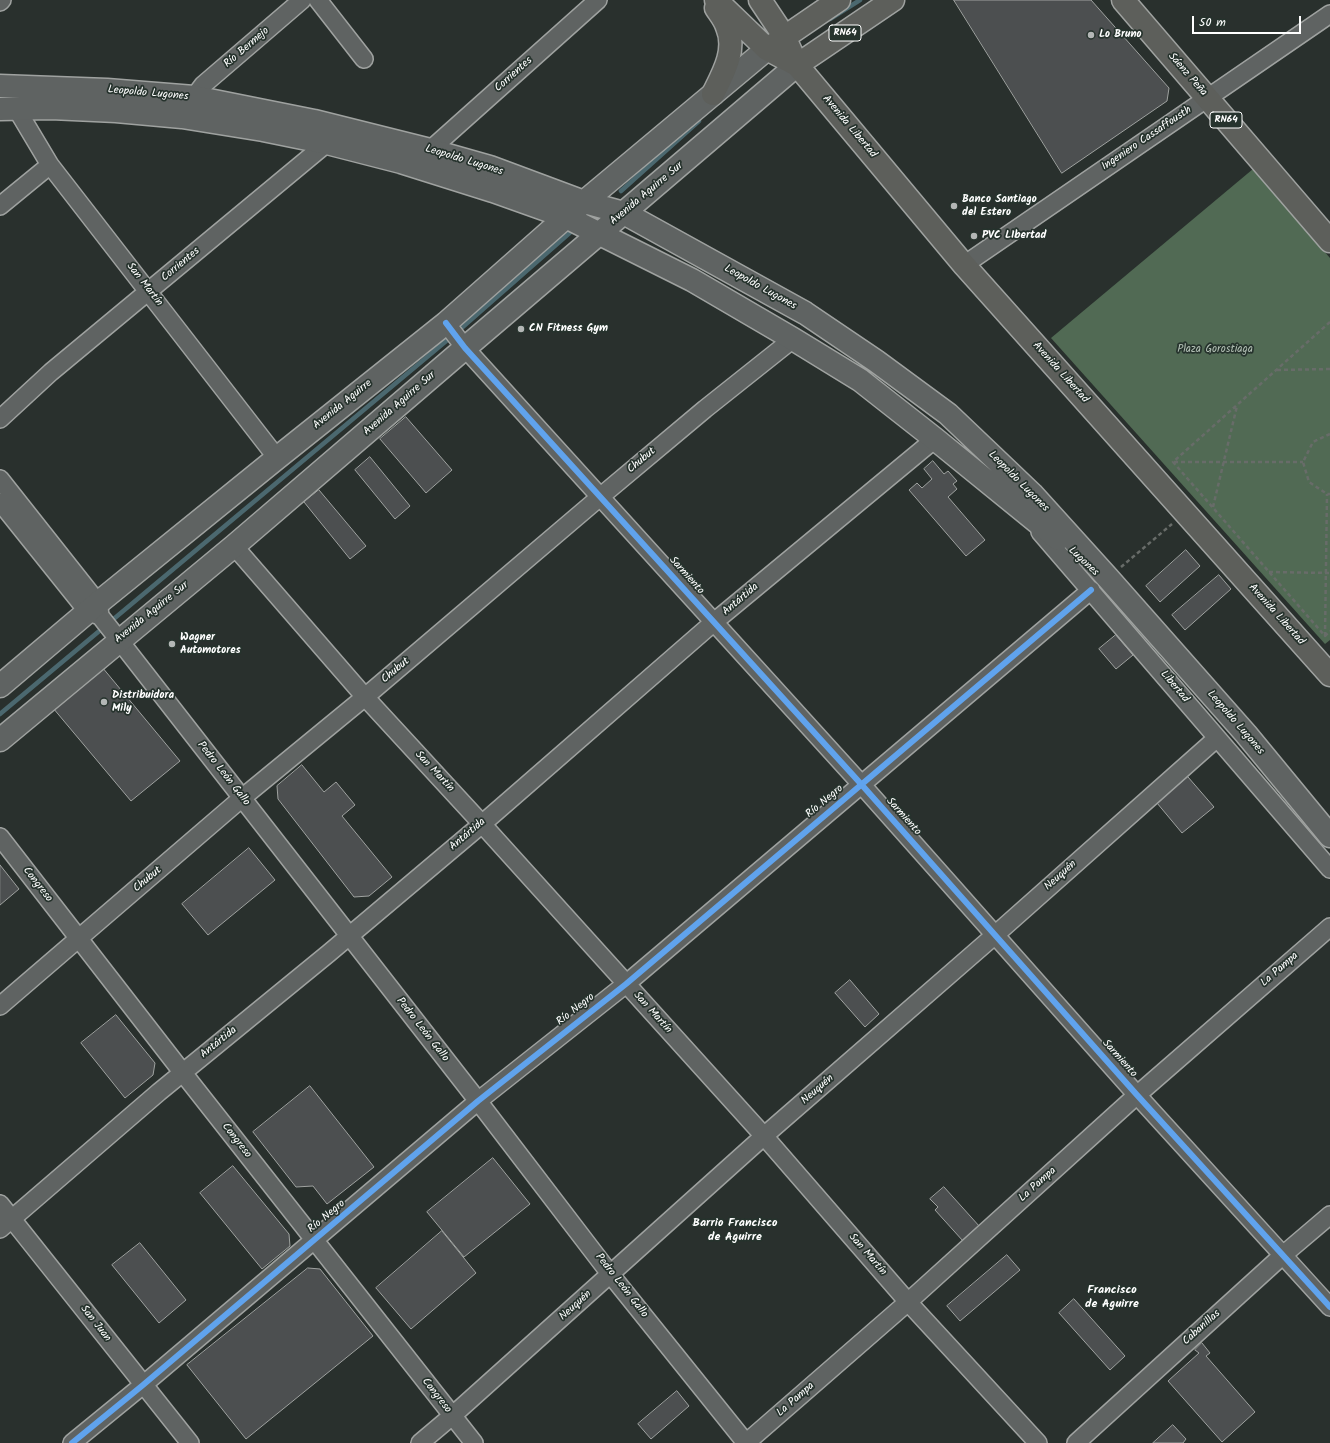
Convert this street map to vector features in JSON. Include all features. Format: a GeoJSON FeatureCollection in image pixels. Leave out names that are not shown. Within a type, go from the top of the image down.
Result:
{"type":"FeatureCollection","features":[{"type":"Feature","properties":{"kind":"main road"},"geometry":{"type":"LineString","coordinates":[[712,0],[728,27],[730,38],[729,57],[713,94]]}},
{"type":"Feature","properties":{"kind":"main road","name":"Avenida Libertad"},"geometry":{"type":"LineString","coordinates":[[716,0],[775,43],[798,65],[964,265],[1185,513],[1327,665]]}},
{"type":"Feature","properties":{"kind":"main road","name":"Avenida Libertad"},"geometry":{"type":"LineString","coordinates":[[760,0],[775,43]]}},
{"type":"Feature","properties":{"kind":"main road","name":"RN64"},"geometry":{"type":"LineString","coordinates":[[775,43],[839,0]]}},
{"type":"Feature","properties":{"kind":"main road","name":"RN64"},"geometry":{"type":"LineString","coordinates":[[798,65],[893,0]]}},
{"type":"Feature","properties":{"kind":"main road","name":"Sáenz Peña"},"geometry":{"type":"LineString","coordinates":[[1123,0],[1330,241]]}},
{"type":"Feature","properties":{"kind":"main road"},"geometry":{"type":"LineString","coordinates":[[584,202],[775,43]]}},
{"type":"Feature","properties":{"kind":"main road","name":"Avenida Aguirre Sur"},"geometry":{"type":"LineString","coordinates":[[0,740],[117,638],[234,546],[455,335],[600,234],[798,65]]}},
{"type":"Feature","properties":{"kind":"main road","name":"Leopoldo Lugones"},"geometry":{"type":"LineString","coordinates":[[0,86],[107,90],[194,97],[314,121],[430,150],[490,167],[584,202],[624,213],[806,313],[876,361],[948,414],[1032,494],[1246,734],[1327,833]]}},
{"type":"Feature","properties":{"kind":"main road","name":"Leopoldo Lugones"},"geometry":{"type":"LineString","coordinates":[[8,108],[116,111],[182,117],[263,130],[327,143],[422,168],[566,217],[692,280],[860,380],[1017,506]]}},
{"type":"Feature","properties":{"kind":"main road","name":"Avenida Aguirre"},"geometry":{"type":"LineString","coordinates":[[95,610],[277,458],[455,335],[566,217],[584,202]]}},
{"type":"Feature","properties":{"kind":"main road","name":"Lugones"},"geometry":{"type":"LineString","coordinates":[[1017,506],[1061,542],[1145,621]]}},
{"type":"Feature","properties":{"kind":"main road"},"geometry":{"type":"LineString","coordinates":[[0,686],[95,610]]}},
{"type":"Feature","properties":{"kind":"street","name":"Río Bermejo"},"geometry":{"type":"LineString","coordinates":[[194,97],[203,85],[302,0]]}},
{"type":"Feature","properties":{"kind":"street"},"geometry":{"type":"LineString","coordinates":[[318,0],[364,59]]}},
{"type":"Feature","properties":{"kind":"street","name":"Corrientes"},"geometry":{"type":"LineString","coordinates":[[430,150],[598,0]]}},
{"type":"Feature","properties":{"kind":"street","name":"Ingeniero Cassaffousth"},"geometry":{"type":"LineString","coordinates":[[964,265],[1330,14]]}},
{"type":"Feature","properties":{"kind":"street","name":"San Martín"},"geometry":{"type":"LineString","coordinates":[[8,108],[50,165],[277,458]]}},
{"type":"Feature","properties":{"kind":"street","name":"Corrientes"},"geometry":{"type":"LineString","coordinates":[[0,419],[51,372],[327,143]]}},
{"type":"Feature","properties":{"kind":"street"},"geometry":{"type":"LineString","coordinates":[[0,206],[50,165]]}},
{"type":"Feature","properties":{"kind":"street","name":"Sarmiento"},"geometry":{"type":"LineString","coordinates":[[455,335],[861,784],[1137,1095],[1330,1307]]}},
{"type":"Feature","properties":{"kind":"street","name":"Chubut"},"geometry":{"type":"LineString","coordinates":[[0,1006],[242,798],[365,697],[705,409],[793,339]]}},
{"type":"Feature","properties":{"kind":"street","name":"Antártida"},"geometry":{"type":"LineString","coordinates":[[6,1224],[183,1073],[482,824],[714,622],[935,439]]}},
{"type":"Feature","properties":{"kind":"street","name":"Pedro León Gallo"},"geometry":{"type":"LineString","coordinates":[[0,480],[95,610],[478,1101],[611,1275],[746,1443]]}},
{"type":"Feature","properties":{"kind":"street","name":"Pedro León Gallo"},"geometry":{"type":"LineString","coordinates":[[0,502],[95,610]]}},
{"type":"Feature","properties":{"kind":"street","name":"Libertad"},"geometry":{"type":"LineString","coordinates":[[1017,506],[1330,869]]}},
{"type":"Feature","properties":{"kind":"street","name":"San Martín"},"geometry":{"type":"LineString","coordinates":[[234,546],[365,697],[764,1136],[908,1302],[1038,1443]]}},
{"type":"Feature","properties":{"kind":"street","name":"Río Negro"},"geometry":{"type":"LineString","coordinates":[[72,1443],[143,1385],[478,1101],[626,984],[1091,590]]}},
{"type":"Feature","properties":{"kind":"street","name":"Neuquén"},"geometry":{"type":"LineString","coordinates":[[420,1443],[611,1275],[764,1136],[995,935],[1217,738]]}},
{"type":"Feature","properties":{"kind":"street","name":"Congreso"},"geometry":{"type":"LineString","coordinates":[[0,837],[78,939],[474,1443]]}},
{"type":"Feature","properties":{"kind":"street","name":"La Pampa"},"geometry":{"type":"LineString","coordinates":[[746,1443],[908,1302],[1137,1095],[1330,927]]}},
{"type":"Feature","properties":{"kind":"street","name":"San Juan"},"geometry":{"type":"LineString","coordinates":[[0,1204],[6,1224],[143,1385],[190,1443]]}},
{"type":"Feature","properties":{"kind":"street","name":"Cabanillas"},"geometry":{"type":"LineString","coordinates":[[1076,1443],[1283,1255],[1330,1215]]}},
{"type":"Feature","properties":{"kind":"path"},"geometry":{"type":"LineString","coordinates":[[1173,462],[1330,322]]}},
{"type":"Feature","properties":{"kind":"path"},"geometry":{"type":"LineString","coordinates":[[1276,370],[1330,369]]}},
{"type":"Feature","properties":{"kind":"path"},"geometry":{"type":"LineString","coordinates":[[1212,508],[1237,406]]}},
{"type":"Feature","properties":{"kind":"path"},"geometry":{"type":"LineString","coordinates":[[1325,636],[1328,573],[1329,494],[1309,482],[1303,462],[1313,442],[1330,434]]}},
{"type":"Feature","properties":{"kind":"path"},"geometry":{"type":"LineString","coordinates":[[1173,462],[1303,462]]}},
{"type":"Feature","properties":{"kind":"path"},"geometry":{"type":"LineString","coordinates":[[1173,462],[1325,636]]}},
{"type":"Feature","properties":{"kind":"path"},"geometry":{"type":"LineString","coordinates":[[1108,578],[1185,513]]}},
{"type":"Feature","properties":{"kind":"path"},"geometry":{"type":"LineString","coordinates":[[1269,572],[1328,573]]}},
{"type":"Feature","properties":{"kind":"path"},"geometry":{"type":"LineString","coordinates":[[1325,636],[1330,631]]}},
{"type":"Feature","properties":{"kind":"green space","name":"Plaza Gorostiaga"},"geometry":{"type":"Polygon","coordinates":[[[1253,169],[1330,258],[1330,640],[1325,644],[1051,338],[1253,169]]]}},
{"type":"Feature","properties":{"kind":"building"},"geometry":{"type":"Polygon","coordinates":[[[954,0],[1091,0],[1169,88],[1167,101],[1062,173],[954,0]]]}},
{"type":"Feature","properties":{"kind":"building"},"geometry":{"type":"Polygon","coordinates":[[[406,417],[452,470],[426,493],[380,439],[406,417]]]}},
{"type":"Feature","properties":{"kind":"building"},"geometry":{"type":"Polygon","coordinates":[[[370,457],[410,506],[395,519],[355,470],[370,457]]]}},
{"type":"Feature","properties":{"kind":"building"},"geometry":{"type":"Polygon","coordinates":[[[933,461],[944,474],[948,471],[957,481],[953,484],[957,489],[948,497],[985,540],[966,556],[909,490],[917,483],[922,488],[932,479],[924,469],[933,461]]]}},
{"type":"Feature","properties":{"kind":"building"},"geometry":{"type":"Polygon","coordinates":[[[319,490],[366,546],[350,559],[304,502],[319,490]]]}},
{"type":"Feature","properties":{"kind":"building"},"geometry":{"type":"Polygon","coordinates":[[[1186,550],[1200,566],[1160,602],[1146,586],[1186,550]]]}},
{"type":"Feature","properties":{"kind":"building"},"geometry":{"type":"Polygon","coordinates":[[[1219,575],[1231,589],[1185,630],[1172,615],[1219,575]]]}},
{"type":"Feature","properties":{"kind":"building"},"geometry":{"type":"Polygon","coordinates":[[[1116,635],[1133,655],[1116,669],[1099,649],[1116,635]]]}},
{"type":"Feature","properties":{"kind":"building"},"geometry":{"type":"Polygon","coordinates":[[[102,667],[180,761],[131,801],[53,708],[102,667]]]}},
{"type":"Feature","properties":{"kind":"building"},"geometry":{"type":"Polygon","coordinates":[[[302,765],[324,792],[336,782],[355,805],[342,816],[392,877],[369,896],[354,897],[278,799],[277,786],[302,765]]]}},
{"type":"Feature","properties":{"kind":"building"},"geometry":{"type":"Polygon","coordinates":[[[1188,777],[1214,807],[1182,833],[1157,803],[1188,777]]]}},
{"type":"Feature","properties":{"kind":"building"},"geometry":{"type":"Polygon","coordinates":[[[249,848],[275,880],[208,935],[182,904],[249,848]]]}},
{"type":"Feature","properties":{"kind":"building"},"geometry":{"type":"Polygon","coordinates":[[[0,865],[19,889],[0,905],[0,865]]]}},
{"type":"Feature","properties":{"kind":"building"},"geometry":{"type":"Polygon","coordinates":[[[850,980],[879,1014],[865,1027],[835,993],[850,980]]]}},
{"type":"Feature","properties":{"kind":"building"},"geometry":{"type":"Polygon","coordinates":[[[116,1015],[155,1063],[153,1075],[125,1098],[81,1043],[116,1015]]]}},
{"type":"Feature","properties":{"kind":"building"},"geometry":{"type":"Polygon","coordinates":[[[310,1086],[374,1167],[327,1204],[313,1186],[296,1187],[253,1132],[310,1086]]]}},
{"type":"Feature","properties":{"kind":"building"},"geometry":{"type":"Polygon","coordinates":[[[493,1158],[530,1204],[464,1257],[427,1212],[493,1158]]]}},
{"type":"Feature","properties":{"kind":"building"},"geometry":{"type":"Polygon","coordinates":[[[233,1166],[289,1234],[290,1246],[262,1269],[200,1193],[233,1166]]]}},
{"type":"Feature","properties":{"kind":"building"},"geometry":{"type":"Polygon","coordinates":[[[944,1187],[980,1227],[963,1241],[935,1210],[938,1207],[930,1199],[944,1187]]]}},
{"type":"Feature","properties":{"kind":"building"},"geometry":{"type":"Polygon","coordinates":[[[442,1231],[476,1273],[411,1329],[376,1288],[442,1231]]]}},
{"type":"Feature","properties":{"kind":"building"},"geometry":{"type":"Polygon","coordinates":[[[140,1243],[186,1300],[159,1323],[112,1265],[140,1243]]]}},
{"type":"Feature","properties":{"kind":"building"},"geometry":{"type":"Polygon","coordinates":[[[1007,1255],[1020,1270],[960,1321],[947,1306],[1007,1255]]]}},
{"type":"Feature","properties":{"kind":"building"},"geometry":{"type":"Polygon","coordinates":[[[308,1268],[320,1269],[373,1336],[246,1439],[187,1365],[308,1268]]]}},
{"type":"Feature","properties":{"kind":"building"},"geometry":{"type":"Polygon","coordinates":[[[1074,1299],[1125,1356],[1110,1370],[1059,1313],[1074,1299]]]}},
{"type":"Feature","properties":{"kind":"building"},"geometry":{"type":"Polygon","coordinates":[[[1202,1343],[1210,1353],[1206,1356],[1255,1412],[1222,1442],[1168,1381],[1199,1353],[1195,1350],[1202,1343]]]}},
{"type":"Feature","properties":{"kind":"building"},"geometry":{"type":"Polygon","coordinates":[[[677,1391],[689,1406],[651,1439],[638,1424],[677,1391]]]}},
{"type":"Feature","properties":{"kind":"building"},"geometry":{"type":"Polygon","coordinates":[[[1173,1425],[1186,1439],[1183,1443],[1153,1443],[1173,1425]]]}},
{"type":"Feature","properties":{"kind":"waterway"},"geometry":{"type":"LineString","coordinates":[[830,19],[860,0]]}},
{"type":"Feature","properties":{"kind":"waterway"},"geometry":{"type":"LineString","coordinates":[[621,191],[699,121]]}},
{"type":"Feature","properties":{"kind":"waterway"},"geometry":{"type":"LineString","coordinates":[[457,332],[573,230]]}},
{"type":"Feature","properties":{"kind":"waterway"},"geometry":{"type":"LineString","coordinates":[[0,714],[451,337]]}},
{"type":"Feature","properties":{"kind":"cycle path"},"geometry":{"type":"LineString","coordinates":[[446,323],[465,348],[861,784],[1137,1095],[1330,1307]]}},
{"type":"Feature","properties":{"kind":"cycle path"},"geometry":{"type":"LineString","coordinates":[[72,1443],[143,1385],[478,1101],[626,984],[1091,590]]}},
{"type":"Feature","properties":{"kind":"place","name":"Lo Bruno"},"geometry":{"type":"Point","coordinates":[1091,35]}},
{"type":"Feature","properties":{"kind":"place","name":"Banco Santiago del Estero"},"geometry":{"type":"Point","coordinates":[954,206]}},
{"type":"Feature","properties":{"kind":"place","name":"PVC LIbertad"},"geometry":{"type":"Point","coordinates":[974,236]}},
{"type":"Feature","properties":{"kind":"place","name":"CN Fitness Gym"},"geometry":{"type":"Point","coordinates":[521,329]}},
{"type":"Feature","properties":{"kind":"place","name":"Wagner Automotores"},"geometry":{"type":"Point","coordinates":[172,644]}},
{"type":"Feature","properties":{"kind":"place","name":"Distribuidora Mily"},"geometry":{"type":"Point","coordinates":[104,702]}},
{"type":"Feature","properties":{"kind":"district","name":"Barrio Francisco de Aguirre"},"geometry":{"type":"Point","coordinates":[735,1231]}},
{"type":"Feature","properties":{"kind":"district","name":"Francisco de Aguirre"},"geometry":{"type":"Point","coordinates":[1112,1298]}}]}
